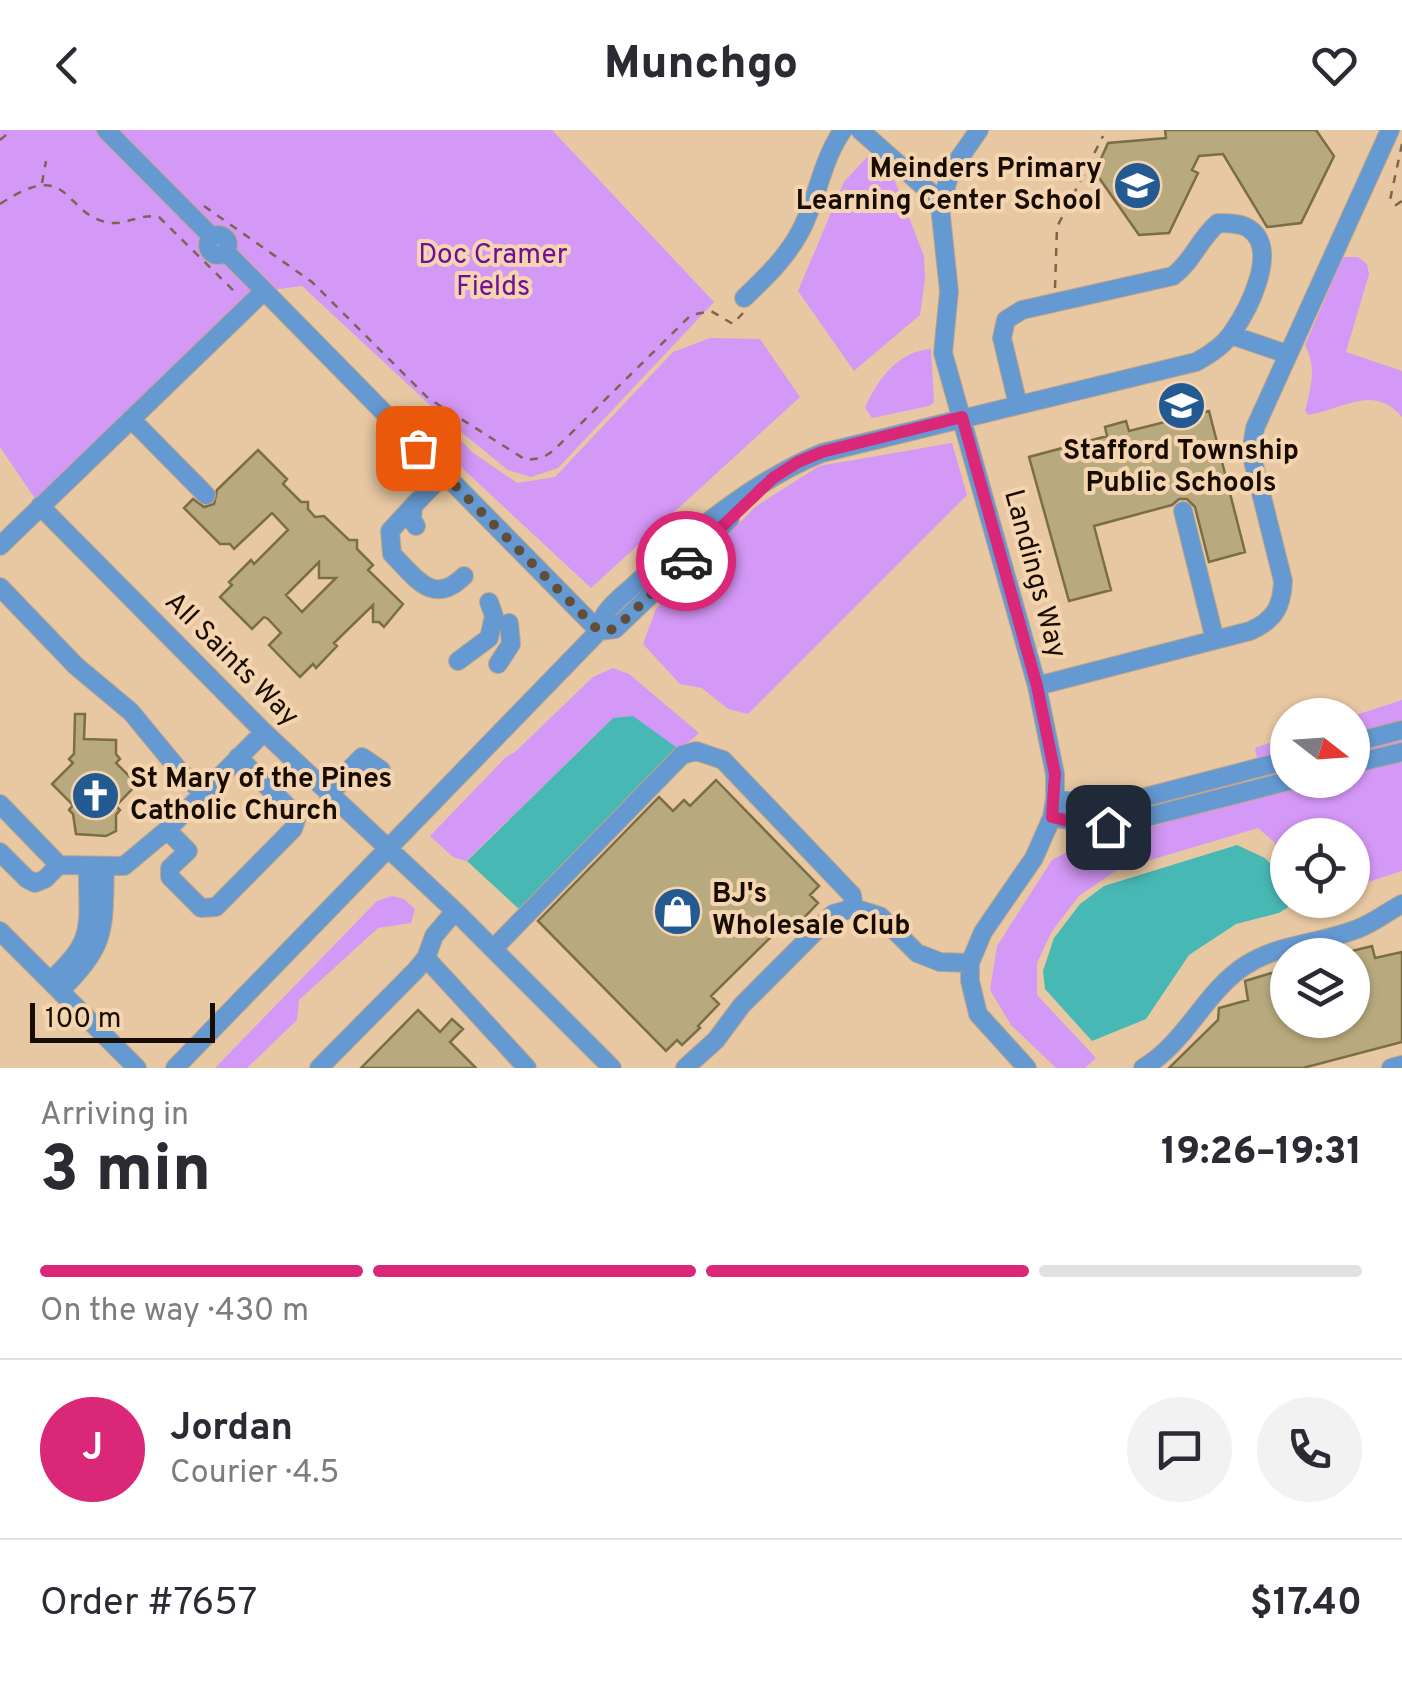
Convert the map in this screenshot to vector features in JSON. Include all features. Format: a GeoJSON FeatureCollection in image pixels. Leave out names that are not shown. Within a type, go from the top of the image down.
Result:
{"type":"FeatureCollection","features":[{"type":"Feature","properties":{"kind":"street"},"geometry":{"type":"LineString","coordinates":[[106,130],[212,237],[208,246],[213,253],[226,252],[599,631]]}},
{"type":"Feature","properties":{"kind":"street"},"geometry":{"type":"LineString","coordinates":[[747,302],[800,232],[826,160],[843,130]]}},
{"type":"Feature","properties":{"kind":"street"},"geometry":{"type":"LineString","coordinates":[[860,130],[939,200],[940,207]]}},
{"type":"Feature","properties":{"kind":"street"},"geometry":{"type":"LineString","coordinates":[[940,207],[950,170],[979,130]]}},
{"type":"Feature","properties":{"kind":"street"},"geometry":{"type":"LineString","coordinates":[[1037,686],[1215,640],[1266,624],[1276,614],[1282,598],[1280,563],[1251,453],[1255,428],[1390,130]]}},
{"type":"Feature","properties":{"kind":"street","name":"Landings Way"},"geometry":{"type":"LineString","coordinates":[[940,207],[949,291],[943,352],[1037,686],[1055,774],[1054,808]]}},
{"type":"Feature","properties":{"kind":"street"},"geometry":{"type":"LineString","coordinates":[[175,1068],[599,631],[615,629],[773,478],[822,452],[962,417],[1018,405],[1196,362],[1231,335],[1263,263],[1259,239],[1248,227],[1218,223],[1202,236],[1186,266],[1173,276],[1022,310],[1006,320],[1002,338],[1018,405]]}},
{"type":"Feature","properties":{"kind":"street"},"geometry":{"type":"LineString","coordinates":[[0,546],[264,291]]}},
{"type":"Feature","properties":{"kind":"street"},"geometry":{"type":"LineString","coordinates":[[1231,335],[1287,354]]}},
{"type":"Feature","properties":{"kind":"street"},"geometry":{"type":"LineString","coordinates":[[131,419],[206,494]]}},
{"type":"Feature","properties":{"kind":"street"},"geometry":{"type":"LineString","coordinates":[[444,474],[390,531],[392,554],[433,590],[451,588],[464,576]]}},
{"type":"Feature","properties":{"kind":"street","name":"All Saints Way"},"geometry":{"type":"LineString","coordinates":[[40,506],[264,732],[455,911],[612,1068]]}},
{"type":"Feature","properties":{"kind":"street"},"geometry":{"type":"LineString","coordinates":[[413,506],[412,520],[416,526]]}},
{"type":"Feature","properties":{"kind":"street"},"geometry":{"type":"LineString","coordinates":[[1183,512],[1215,640]]}},
{"type":"Feature","properties":{"kind":"street"},"geometry":{"type":"LineString","coordinates":[[0,587],[76,666],[132,712],[178,770],[202,792]]}},
{"type":"Feature","properties":{"kind":"street"},"geometry":{"type":"LineString","coordinates":[[458,660],[488,638],[494,616],[489,602]]}},
{"type":"Feature","properties":{"kind":"street"},"geometry":{"type":"LineString","coordinates":[[498,664],[511,644],[509,623]]}},
{"type":"Feature","properties":{"kind":"street"},"geometry":{"type":"LineString","coordinates":[[1370,738],[1402,730]]}},
{"type":"Feature","properties":{"kind":"street"},"geometry":{"type":"LineString","coordinates":[[0,852],[32,882],[41,882],[60,865],[124,866],[167,830],[264,732]]}},
{"type":"Feature","properties":{"kind":"street"},"geometry":{"type":"LineString","coordinates":[[1382,735],[1394,754]]}},
{"type":"Feature","properties":{"kind":"street"},"geometry":{"type":"LineString","coordinates":[[493,950],[682,755],[696,752],[724,760],[852,895],[854,908]]}},
{"type":"Feature","properties":{"kind":"street"},"geometry":{"type":"LineString","coordinates":[[167,830],[188,851],[170,868],[170,877],[199,906],[213,908],[296,823],[294,813],[238,758]]}},
{"type":"Feature","properties":{"kind":"street"},"geometry":{"type":"LineString","coordinates":[[1054,808],[1107,807],[1270,765]]}},
{"type":"Feature","properties":{"kind":"street"},"geometry":{"type":"LineString","coordinates":[[328,794],[350,774],[387,768]]}},
{"type":"Feature","properties":{"kind":"street"},"geometry":{"type":"LineString","coordinates":[[1219,778],[1224,798]]}},
{"type":"Feature","properties":{"kind":"street"},"geometry":{"type":"LineString","coordinates":[[1054,808],[1094,827],[1108,827],[1270,786]]}},
{"type":"Feature","properties":{"kind":"street"},"geometry":{"type":"LineString","coordinates":[[0,804],[60,865]]}},
{"type":"Feature","properties":{"kind":"street"},"geometry":{"type":"LineString","coordinates":[[1027,1068],[978,1014],[972,999],[970,964],[983,932],[1034,858],[1054,808]]}},
{"type":"Feature","properties":{"kind":"street"},"geometry":{"type":"LineString","coordinates":[[55,986],[85,965],[99,944],[103,930],[96,866]]}},
{"type":"Feature","properties":{"kind":"street"},"geometry":{"type":"LineString","coordinates":[[1143,1068],[1167,1050],[1227,980],[1244,966],[1274,950],[1362,928],[1402,904]]}},
{"type":"Feature","properties":{"kind":"street"},"geometry":{"type":"LineString","coordinates":[[685,1068],[833,914],[854,908],[880,916],[918,953],[940,962],[970,964]]}},
{"type":"Feature","properties":{"kind":"street"},"geometry":{"type":"LineString","coordinates":[[319,1068],[426,958],[434,936],[455,911]]}},
{"type":"Feature","properties":{"kind":"street"},"geometry":{"type":"LineString","coordinates":[[0,931],[137,1068]]}},
{"type":"Feature","properties":{"kind":"street"},"geometry":{"type":"LineString","coordinates":[[426,958],[528,1068]]}},
{"type":"Feature","properties":{"kind":"street"},"geometry":{"type":"LineString","coordinates":[[1391,1068],[1402,1066]]}},
{"type":"Feature","properties":{"kind":"path"},"geometry":{"type":"LineString","coordinates":[[0,140],[12,130]]}},
{"type":"Feature","properties":{"kind":"path"},"geometry":{"type":"LineString","coordinates":[[1057,303],[1057,227],[1103,136]]}},
{"type":"Feature","properties":{"kind":"path"},"geometry":{"type":"LineString","coordinates":[[1402,144],[1390,200],[1396,205],[1402,201]]}},
{"type":"Feature","properties":{"kind":"path"},"geometry":{"type":"LineString","coordinates":[[42,185],[46,161]]}},
{"type":"Feature","properties":{"kind":"path"},"geometry":{"type":"LineString","coordinates":[[0,204],[28,186],[42,185],[70,196],[97,218],[109,222],[151,215],[159,218],[249,306]]}},
{"type":"Feature","properties":{"kind":"path"},"geometry":{"type":"LineString","coordinates":[[196,201],[312,282],[428,398],[526,460],[542,458],[553,450],[691,315],[711,310],[732,324],[747,302]]}},
{"type":"Feature","properties":{"kind":"green space","name":"Doc Cramer Fields"},"geometry":{"type":"Polygon","coordinates":[[[0,130],[552,130],[714,302],[558,468],[531,477],[508,470],[445,419],[302,286],[264,291],[40,506],[0,447],[0,130]]]}},
{"type":"Feature","properties":{"kind":"green space"},"geometry":{"type":"Polygon","coordinates":[[[868,156],[894,179],[924,256],[925,279],[920,315],[854,371],[798,291],[844,182],[868,156]]]}},
{"type":"Feature","properties":{"kind":"green space"},"geometry":{"type":"Polygon","coordinates":[[[1343,257],[1358,257],[1367,264],[1369,274],[1346,352],[1402,371],[1402,417],[1391,407],[1369,400],[1308,415],[1305,411],[1312,369],[1305,345],[1343,257]]]}},
{"type":"Feature","properties":{"kind":"green space"},"geometry":{"type":"Polygon","coordinates":[[[710,338],[760,339],[800,397],[591,588],[432,440],[448,427],[472,452],[517,483],[555,477],[673,352],[710,338]]]}},
{"type":"Feature","properties":{"kind":"green space"},"geometry":{"type":"Polygon","coordinates":[[[931,349],[934,402],[872,418],[865,408],[882,378],[908,355],[931,349]]]}},
{"type":"Feature","properties":{"kind":"green space"},"geometry":{"type":"Polygon","coordinates":[[[952,443],[967,495],[748,714],[728,709],[702,688],[680,684],[643,644],[656,609],[755,507],[819,466],[952,443]]]}},
{"type":"Feature","properties":{"kind":"green space"},"geometry":{"type":"Polygon","coordinates":[[[613,668],[629,674],[699,733],[680,750],[613,718],[466,861],[453,857],[430,836],[506,757],[593,677],[613,668]]]}},
{"type":"Feature","properties":{"kind":"green space"},"geometry":{"type":"Polygon","coordinates":[[[1402,700],[1402,871],[1370,881],[1370,818],[1270,818],[1270,838],[1258,828],[1117,870],[1079,896],[1052,931],[1037,963],[1037,995],[1096,1058],[1085,1068],[1056,1068],[1011,1025],[990,990],[997,946],[1052,860],[1086,842],[1101,842],[1264,793],[1255,748],[1270,743],[1270,798],[1370,798],[1370,710],[1402,700]]]}},
{"type":"Feature","properties":{"kind":"green space"},"geometry":{"type":"Polygon","coordinates":[[[392,896],[404,899],[415,909],[411,923],[378,928],[299,1000],[297,1020],[247,1068],[215,1068],[377,901],[392,896]]]}},
{"type":"Feature","properties":{"kind":"water"},"geometry":{"type":"Polygon","coordinates":[[[633,716],[680,750],[520,910],[467,861],[613,718],[633,716]]]}},
{"type":"Feature","properties":{"kind":"water"},"geometry":{"type":"Polygon","coordinates":[[[1237,845],[1270,863],[1270,915],[1236,924],[1189,955],[1146,1019],[1092,1041],[1045,989],[1043,971],[1054,938],[1080,904],[1104,886],[1237,845]]]}},
{"type":"Feature","properties":{"kind":"building"},"geometry":{"type":"Polygon","coordinates":[[[1165,130],[1316,130],[1334,156],[1301,223],[1267,227],[1223,154],[1199,156],[1192,170],[1198,173],[1169,233],[1139,235],[1095,172],[1108,143],[1166,138],[1165,130]]]}},
{"type":"Feature","properties":{"kind":"building"},"geometry":{"type":"Polygon","coordinates":[[[1209,411],[1245,552],[1209,562],[1195,507],[1187,499],[1179,499],[1172,505],[1094,526],[1111,590],[1069,601],[1029,457],[1107,436],[1105,427],[1126,421],[1129,431],[1209,411]]]}},
{"type":"Feature","properties":{"kind":"building"},"geometry":{"type":"Polygon","coordinates":[[[258,450],[287,479],[283,484],[301,502],[308,502],[315,517],[324,516],[349,540],[357,540],[357,549],[373,565],[368,570],[403,604],[384,627],[373,622],[373,605],[334,643],[337,646],[316,668],[313,664],[300,677],[269,645],[281,633],[268,619],[264,617],[252,629],[220,597],[251,560],[254,564],[288,530],[272,513],[234,549],[230,544],[220,544],[184,508],[193,499],[204,507],[214,504],[217,490],[258,450]],[[319,562],[286,595],[302,612],[336,578],[319,578],[319,562]]]}},
{"type":"Feature","properties":{"kind":"building","name":"St Mary of the Pines Catholic Church"},"geometry":{"type":"Polygon","coordinates":[[[75,714],[85,714],[84,739],[116,740],[120,759],[116,763],[137,784],[116,806],[120,810],[116,831],[106,836],[76,834],[69,810],[73,805],[52,784],[73,763],[69,759],[74,754],[75,714]]]}},
{"type":"Feature","properties":{"kind":"building","name":"BJ's Wholesale Club"},"geometry":{"type":"Polygon","coordinates":[[[716,780],[819,886],[810,895],[818,903],[796,926],[789,919],[711,996],[719,1004],[700,1028],[682,1045],[677,1040],[666,1051],[538,921],[659,797],[673,811],[684,800],[690,806],[716,780]]]}},
{"type":"Feature","properties":{"kind":"building"},"geometry":{"type":"Polygon","coordinates":[[[1370,946],[1375,958],[1402,952],[1402,1042],[1303,1068],[1169,1068],[1218,1020],[1219,1008],[1248,1000],[1245,981],[1270,973],[1270,1038],[1370,1038],[1370,946]]]}},
{"type":"Feature","properties":{"kind":"building"},"geometry":{"type":"Polygon","coordinates":[[[418,1010],[440,1032],[452,1019],[463,1029],[450,1042],[476,1068],[361,1068],[418,1010]]]}},
{"type":"Feature","properties":{"kind":"way so far"},"geometry":{"type":"LineString","coordinates":[[418,448],[599,631],[615,629],[686,561]]}},
{"type":"Feature","properties":{"kind":"place","name":"Meinders Primary Learning Center School"},"geometry":{"type":"Point","coordinates":[1137,186]}},
{"type":"Feature","properties":{"kind":"place","name":"Stafford Township Public Schools"},"geometry":{"type":"Point","coordinates":[1181,405]}},
{"type":"Feature","properties":{"kind":"place","name":"St Mary of the Pines Catholic Church"},"geometry":{"type":"Point","coordinates":[95,796]}},
{"type":"Feature","properties":{"kind":"place","name":"BJ's Wholesale Club"},"geometry":{"type":"Point","coordinates":[677,911]}},
{"type":"Feature","properties":{"kind":"route"},"geometry":{"type":"LineString","coordinates":[[686,561],[773,478],[798,462],[822,452],[962,417],[1037,686],[1055,774],[1052,817],[1108,827]]}}]}
